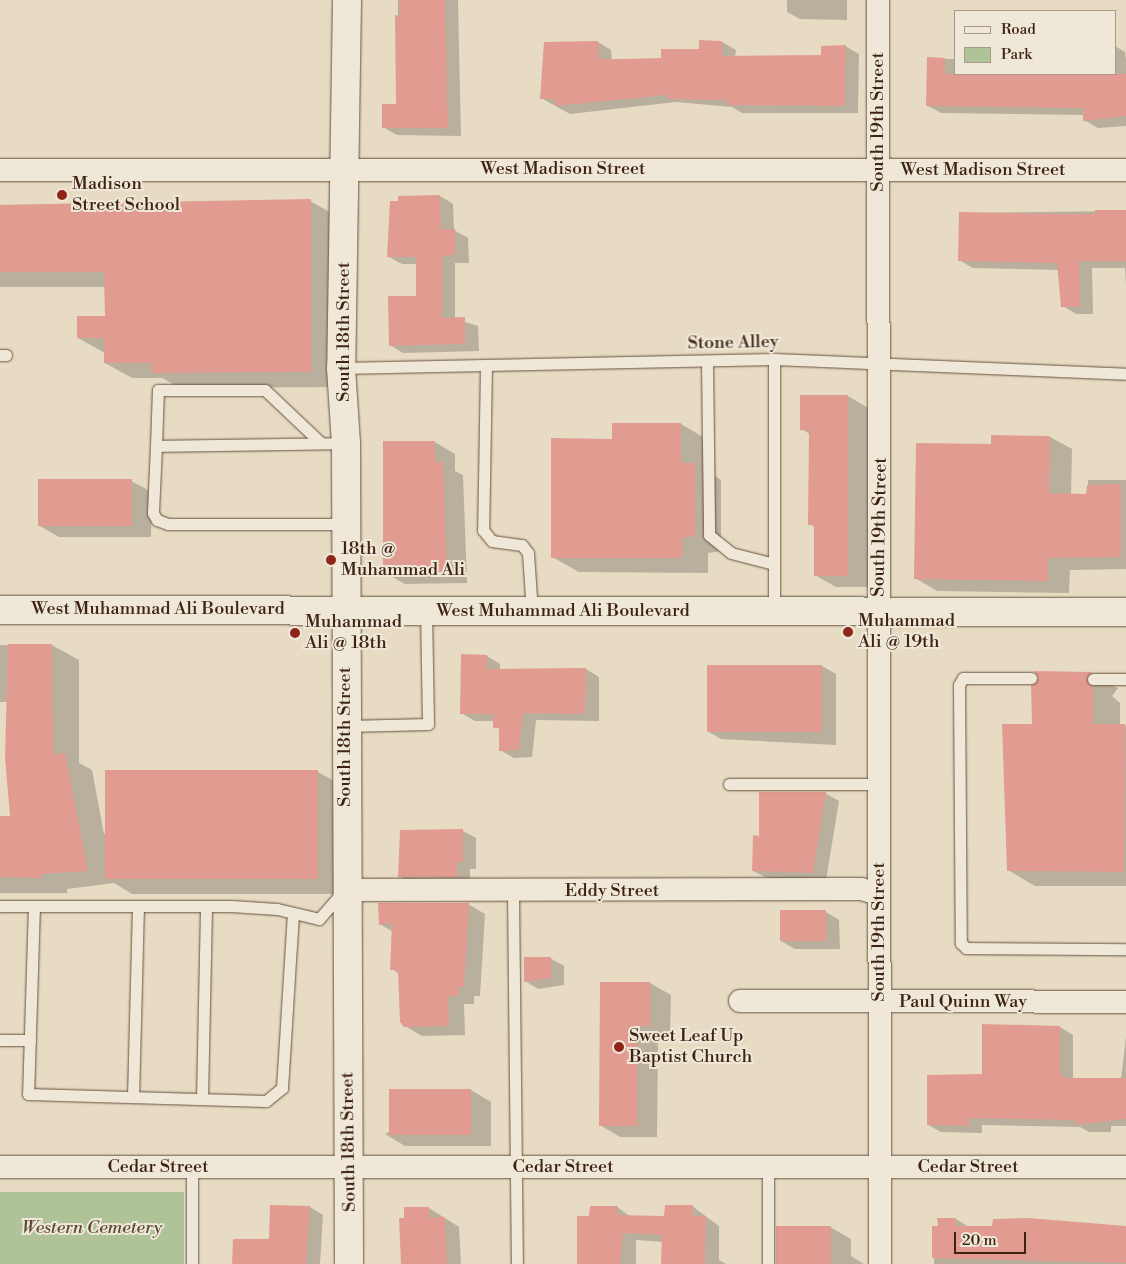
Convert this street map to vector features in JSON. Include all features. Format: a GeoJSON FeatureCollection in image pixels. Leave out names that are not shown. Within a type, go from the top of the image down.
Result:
{"type":"FeatureCollection","features":[{"type":"Feature","properties":{"kind":"street","name":"South 18th Street"},"geometry":{"type":"LineString","coordinates":[[347,0],[341,368],[333,443],[346,524],[345,890],[350,1167],[349,1264]]}},
{"type":"Feature","properties":{"kind":"street","name":"South 19th Street"},"geometry":{"type":"LineString","coordinates":[[878,0],[878,1002],[881,1167],[880,1264]]}},
{"type":"Feature","properties":{"kind":"street","name":"West Madison Street"},"geometry":{"type":"LineString","coordinates":[[0,170],[1126,170]]}},
{"type":"Feature","properties":{"kind":"street","name":"West Muhammad Ali Boulevard"},"geometry":{"type":"LineString","coordinates":[[0,610],[1126,612]]}},
{"type":"Feature","properties":{"kind":"street","name":"Eddy Street"},"geometry":{"type":"LineString","coordinates":[[345,890],[861,889],[879,894]]}},
{"type":"Feature","properties":{"kind":"street","name":"Paul Quinn Way"},"geometry":{"type":"LineString","coordinates":[[740,1001],[1126,1002]]}},
{"type":"Feature","properties":{"kind":"street","name":"Cedar Street"},"geometry":{"type":"LineString","coordinates":[[0,1167],[1126,1167]]}},
{"type":"Feature","properties":{"kind":"lane","name":"Stone Alley"},"geometry":{"type":"LineString","coordinates":[[341,368],[774,359],[1126,374]]}},
{"type":"Feature","properties":{"kind":"lane"},"geometry":{"type":"LineString","coordinates":[[774,359],[774,611]]}},
{"type":"Feature","properties":{"kind":"lane"},"geometry":{"type":"LineString","coordinates":[[707,361],[709,535],[731,554],[774,564]]}},
{"type":"Feature","properties":{"kind":"lane"},"geometry":{"type":"LineString","coordinates":[[486,366],[483,530],[492,541],[522,544],[528,553],[532,611]]}},
{"type":"Feature","properties":{"kind":"lane"},"geometry":{"type":"LineString","coordinates":[[333,443],[265,390],[158,390],[153,513],[157,520],[168,524],[346,524]]}},
{"type":"Feature","properties":{"kind":"lane"},"geometry":{"type":"LineString","coordinates":[[156,446],[333,443]]}},
{"type":"Feature","properties":{"kind":"lane"},"geometry":{"type":"LineString","coordinates":[[345,726],[428,724],[426,612]]}},
{"type":"Feature","properties":{"kind":"lane"},"geometry":{"type":"LineString","coordinates":[[1032,678],[963,678],[959,685],[960,943],[966,948],[1126,949]]}},
{"type":"Feature","properties":{"kind":"lane"},"geometry":{"type":"LineString","coordinates":[[1093,679],[1126,678]]}},
{"type":"Feature","properties":{"kind":"lane"},"geometry":{"type":"LineString","coordinates":[[729,784],[879,784]]}},
{"type":"Feature","properties":{"kind":"lane"},"geometry":{"type":"LineString","coordinates":[[0,906],[206,906],[293,913],[319,919],[345,890]]}},
{"type":"Feature","properties":{"kind":"lane"},"geometry":{"type":"LineString","coordinates":[[514,891],[517,1264]]}},
{"type":"Feature","properties":{"kind":"lane"},"geometry":{"type":"LineString","coordinates":[[34,906],[28,1094],[266,1102],[282,1088],[293,913]]}},
{"type":"Feature","properties":{"kind":"lane"},"geometry":{"type":"LineString","coordinates":[[133,1097],[138,906]]}},
{"type":"Feature","properties":{"kind":"lane"},"geometry":{"type":"LineString","coordinates":[[202,1099],[206,906]]}},
{"type":"Feature","properties":{"kind":"lane"},"geometry":{"type":"LineString","coordinates":[[0,1040],[30,1040]]}},
{"type":"Feature","properties":{"kind":"lane"},"geometry":{"type":"LineString","coordinates":[[192,1167],[192,1264]]}},
{"type":"Feature","properties":{"kind":"lane"},"geometry":{"type":"LineString","coordinates":[[768,1167],[768,1264]]}},
{"type":"Feature","properties":{"kind":"green space","name":"Western Cemetery"},"geometry":{"type":"Polygon","coordinates":[[[0,1192],[184,1192],[184,1264],[0,1264],[0,1192]]]}},
{"type":"Feature","properties":{"kind":"building"},"geometry":{"type":"Polygon","coordinates":[[[399,0],[445,0],[448,128],[382,128],[382,104],[396,104],[395,15],[400,16],[399,0]]]}},
{"type":"Feature","properties":{"kind":"building"},"geometry":{"type":"Polygon","coordinates":[[[699,40],[722,41],[722,56],[821,55],[821,46],[846,45],[845,106],[727,105],[727,100],[668,99],[667,95],[555,106],[555,99],[540,99],[544,42],[598,41],[599,59],[625,59],[661,58],[661,49],[699,49],[699,40]]]}},
{"type":"Feature","properties":{"kind":"building"},"geometry":{"type":"Polygon","coordinates":[[[927,57],[945,58],[945,74],[954,75],[1126,74],[1126,116],[1083,121],[1083,108],[926,106],[927,57]]]}},
{"type":"Feature","properties":{"kind":"building"},"geometry":{"type":"Polygon","coordinates":[[[440,195],[441,229],[455,229],[455,255],[442,256],[442,318],[465,317],[465,344],[389,346],[388,296],[416,296],[416,257],[387,257],[390,201],[398,201],[398,196],[440,195]]]}},
{"type":"Feature","properties":{"kind":"building"},"geometry":{"type":"Polygon","coordinates":[[[311,199],[311,372],[152,373],[151,363],[104,363],[104,338],[77,338],[77,316],[105,316],[104,272],[0,272],[0,205],[311,199]]]}},
{"type":"Feature","properties":{"kind":"building"},"geometry":{"type":"Polygon","coordinates":[[[1095,210],[1126,210],[1126,261],[1079,261],[1080,307],[1061,307],[1057,263],[958,261],[959,212],[1095,214],[1095,210]]]}},
{"type":"Feature","properties":{"kind":"building"},"geometry":{"type":"Polygon","coordinates":[[[800,395],[848,395],[848,576],[814,576],[814,525],[808,525],[809,430],[800,430],[800,395]]]}},
{"type":"Feature","properties":{"kind":"building"},"geometry":{"type":"Polygon","coordinates":[[[612,423],[681,423],[681,463],[695,463],[695,536],[682,538],[682,558],[551,558],[551,438],[612,439],[612,423]]]}},
{"type":"Feature","properties":{"kind":"building"},"geometry":{"type":"Polygon","coordinates":[[[991,435],[1050,436],[1049,493],[1086,494],[1087,485],[1121,484],[1121,557],[1048,558],[1048,581],[914,579],[916,443],[991,444],[991,435]]]}},
{"type":"Feature","properties":{"kind":"building"},"geometry":{"type":"Polygon","coordinates":[[[383,441],[435,441],[435,462],[443,462],[447,572],[383,573],[383,441]]]}},
{"type":"Feature","properties":{"kind":"building"},"geometry":{"type":"Polygon","coordinates":[[[38,479],[132,479],[132,526],[38,526],[38,479]]]}},
{"type":"Feature","properties":{"kind":"building"},"geometry":{"type":"Polygon","coordinates":[[[8,644],[52,644],[53,754],[65,753],[88,871],[41,874],[41,878],[0,877],[0,816],[10,816],[5,758],[8,644]]]}},
{"type":"Feature","properties":{"kind":"building"},"geometry":{"type":"Polygon","coordinates":[[[461,654],[487,655],[487,669],[586,668],[585,714],[523,713],[519,750],[499,751],[499,728],[493,728],[493,714],[460,714],[461,654]]]}},
{"type":"Feature","properties":{"kind":"building"},"geometry":{"type":"Polygon","coordinates":[[[707,665],[822,665],[822,732],[707,732],[707,665]]]}},
{"type":"Feature","properties":{"kind":"building"},"geometry":{"type":"Polygon","coordinates":[[[1034,671],[1092,672],[1086,679],[1093,686],[1093,724],[1125,724],[1124,872],[1007,871],[1002,724],[1032,724],[1031,685],[1038,678],[1034,671]]]}},
{"type":"Feature","properties":{"kind":"building"},"geometry":{"type":"Polygon","coordinates":[[[105,770],[318,770],[318,879],[105,879],[105,770]]]}},
{"type":"Feature","properties":{"kind":"building"},"geometry":{"type":"Polygon","coordinates":[[[759,792],[826,792],[813,873],[752,871],[753,835],[759,836],[759,792]]]}},
{"type":"Feature","properties":{"kind":"building"},"geometry":{"type":"Polygon","coordinates":[[[463,829],[463,862],[457,862],[457,877],[398,877],[400,830],[463,829]]]}},
{"type":"Feature","properties":{"kind":"building"},"geometry":{"type":"Polygon","coordinates":[[[378,903],[469,903],[464,987],[458,987],[458,996],[448,996],[449,1026],[404,1027],[400,1022],[398,970],[390,970],[392,923],[379,925],[378,903]]]}},
{"type":"Feature","properties":{"kind":"building"},"geometry":{"type":"Polygon","coordinates":[[[780,910],[826,910],[826,941],[780,941],[780,910]]]}},
{"type":"Feature","properties":{"kind":"building"},"geometry":{"type":"Polygon","coordinates":[[[524,957],[551,957],[551,978],[524,982],[524,957]]]}},
{"type":"Feature","properties":{"kind":"building","name":"Sweet Leaf Up Baptist Church"},"geometry":{"type":"Polygon","coordinates":[[[600,982],[650,982],[650,1026],[638,1026],[637,1126],[599,1126],[600,982]]]}},
{"type":"Feature","properties":{"kind":"building"},"geometry":{"type":"Polygon","coordinates":[[[982,1024],[1060,1026],[1060,1073],[1065,1078],[1126,1078],[1126,1119],[1075,1125],[1075,1120],[969,1118],[969,1126],[927,1125],[927,1075],[982,1074],[982,1024]]]}},
{"type":"Feature","properties":{"kind":"building"},"geometry":{"type":"Polygon","coordinates":[[[389,1089],[471,1089],[471,1135],[389,1135],[389,1089]]]}},
{"type":"Feature","properties":{"kind":"building"},"geometry":{"type":"Polygon","coordinates":[[[270,1205],[310,1206],[306,1264],[232,1264],[233,1239],[269,1239],[270,1205]]]}},
{"type":"Feature","properties":{"kind":"building"},"geometry":{"type":"Polygon","coordinates":[[[665,1205],[693,1205],[692,1216],[706,1216],[705,1264],[661,1264],[662,1235],[623,1233],[620,1264],[577,1264],[577,1216],[589,1216],[590,1206],[618,1206],[617,1215],[664,1216],[665,1205]]]}},
{"type":"Feature","properties":{"kind":"building"},"geometry":{"type":"Polygon","coordinates":[[[404,1207],[429,1207],[430,1218],[445,1217],[447,1264],[401,1264],[399,1218],[404,1218],[404,1207]]]}},
{"type":"Feature","properties":{"kind":"building"},"geometry":{"type":"Polygon","coordinates":[[[937,1218],[956,1218],[956,1226],[992,1226],[993,1219],[1028,1218],[1126,1226],[1126,1263],[932,1258],[932,1226],[938,1226],[937,1218]]]}},
{"type":"Feature","properties":{"kind":"building"},"geometry":{"type":"Polygon","coordinates":[[[776,1226],[831,1226],[831,1264],[776,1264],[776,1226]]]}},
{"type":"Feature","properties":{"kind":"place","name":"Madison Street School"},"geometry":{"type":"Point","coordinates":[62,195]}},
{"type":"Feature","properties":{"kind":"place","name":"18th @ Muhammad Ali"},"geometry":{"type":"Point","coordinates":[331,560]}},
{"type":"Feature","properties":{"kind":"place","name":"Muhammad Ali @ 19th"},"geometry":{"type":"Point","coordinates":[848,632]}},
{"type":"Feature","properties":{"kind":"place","name":"Muhammad Ali @ 18th"},"geometry":{"type":"Point","coordinates":[295,633]}},
{"type":"Feature","properties":{"kind":"place","name":"Sweet Leaf Up Baptist Church"},"geometry":{"type":"Point","coordinates":[619,1047]}}]}
